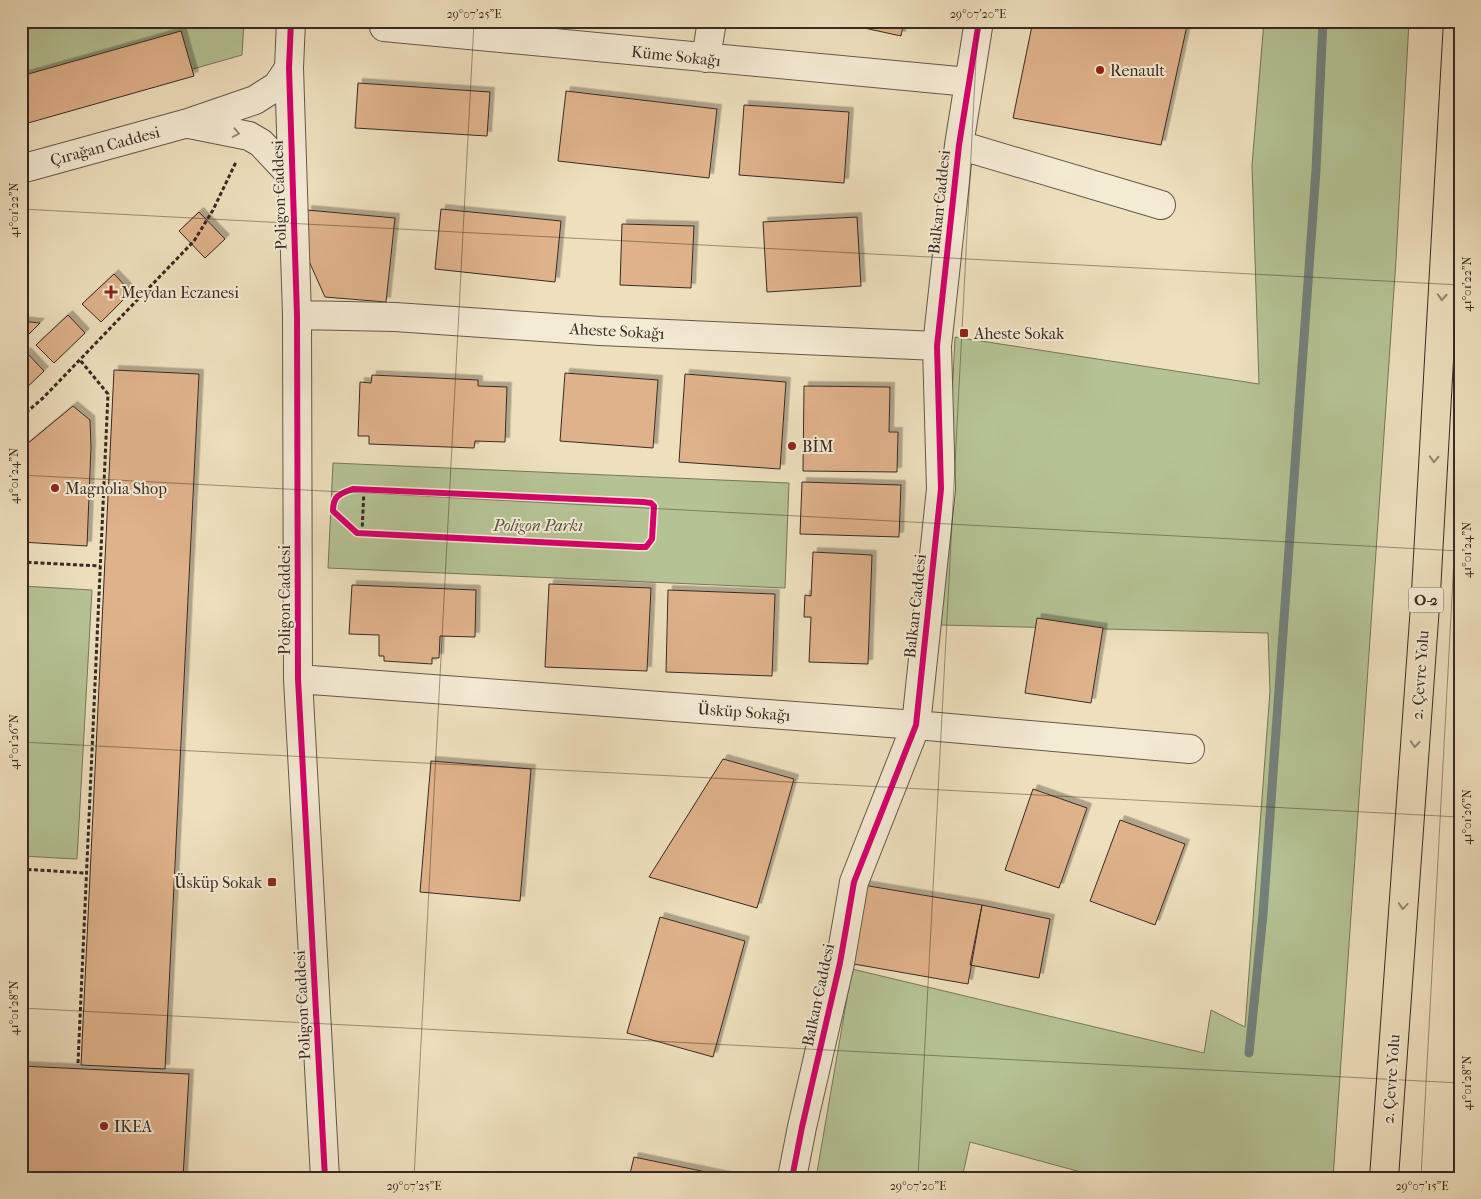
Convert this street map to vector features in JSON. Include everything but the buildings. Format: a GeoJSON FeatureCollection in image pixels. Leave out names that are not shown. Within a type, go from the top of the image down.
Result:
{"type":"FeatureCollection","features":[{"type":"Feature","properties":{"kind":"highway","name":"2. Çevre Yolu"},"geometry":{"type":"LineString","coordinates":[[1384,1178],[1426,592],[1458,21]]}},
{"type":"Feature","properties":{"kind":"street","name":"Poligon Caddesi"},"geometry":{"type":"LineString","coordinates":[[291,21],[289,68],[297,315],[298,680],[325,1178]]}},
{"type":"Feature","properties":{"kind":"street"},"geometry":{"type":"LineString","coordinates":[[706,58],[712,21]]}},
{"type":"Feature","properties":{"kind":"street","name":"Balkan Caddesi"},"geometry":{"type":"LineString","coordinates":[[792,1178],[840,963],[854,882],[916,725],[941,488],[937,346],[959,145],[979,21]]}},
{"type":"Feature","properties":{"kind":"street","name":"Küme Sokağı"},"geometry":{"type":"LineString","coordinates":[[384,27],[459,28],[706,58],[969,82]]}},
{"type":"Feature","properties":{"kind":"street","name":"Çırağan Caddesi"},"geometry":{"type":"LineString","coordinates":[[21,169],[188,123],[256,100],[276,86],[289,68]]}},
{"type":"Feature","properties":{"kind":"street","name":"Çırağan Caddesi"},"geometry":{"type":"LineString","coordinates":[[188,123],[249,136],[261,143],[292,175]]}},
{"type":"Feature","properties":{"kind":"street"},"geometry":{"type":"LineString","coordinates":[[959,145],[1160,205]]}},
{"type":"Feature","properties":{"kind":"street","name":"Aheste Sokağı"},"geometry":{"type":"LineString","coordinates":[[297,315],[395,317],[600,331],[937,346]]}},
{"type":"Feature","properties":{"kind":"street","name":"Üsküp Sokağı"},"geometry":{"type":"LineString","coordinates":[[298,680],[916,725],[1190,749]]}},
{"type":"Feature","properties":{"kind":"path"},"geometry":{"type":"LineString","coordinates":[[21,417],[43,398],[194,240],[213,210],[249,136]]}},
{"type":"Feature","properties":{"kind":"path"},"geometry":{"type":"LineString","coordinates":[[78,1063],[108,394],[80,360]]}},
{"type":"Feature","properties":{"kind":"path"},"geometry":{"type":"LineString","coordinates":[[352,530],[365,534],[361,489],[374,490]]}},
{"type":"Feature","properties":{"kind":"path"},"geometry":{"type":"LineString","coordinates":[[21,562],[100,566]]}},
{"type":"Feature","properties":{"kind":"path"},"geometry":{"type":"LineString","coordinates":[[21,870],[86,873]]}},
{"type":"Feature","properties":{"kind":"green space"},"geometry":{"type":"Polygon","coordinates":[[[21,21],[244,21],[242,55],[21,118],[21,21]]]}},
{"type":"Feature","properties":{"kind":"green space"},"geometry":{"type":"Polygon","coordinates":[[[1264,21],[1409,21],[1396,260],[1333,1178],[1103,1178],[970,1142],[962,1178],[816,1178],[852,969],[1204,1053],[1211,1010],[1245,1027],[1270,691],[1268,633],[941,625],[955,337],[1259,384],[1252,165],[1264,21]]]}},
{"type":"Feature","properties":{"kind":"green space","name":"Poligon Parkı"},"geometry":{"type":"Polygon","coordinates":[[[333,463],[789,483],[785,588],[328,568],[333,463]]]}},
{"type":"Feature","properties":{"kind":"green space"},"geometry":{"type":"Polygon","coordinates":[[[22,586],[92,590],[77,859],[21,856],[22,586]]]}},
{"type":"Feature","properties":{"kind":"waterway"},"geometry":{"type":"LineString","coordinates":[[1249,1053],[1263,914],[1316,170],[1323,21]]}},
{"type":"Feature","properties":{"kind":"cycle path"},"geometry":{"type":"LineString","coordinates":[[291,21],[289,68],[297,315],[298,679],[325,1178]]}},
{"type":"Feature","properties":{"kind":"cycle path"},"geometry":{"type":"LineString","coordinates":[[792,1178],[840,963],[854,882],[916,725],[941,489],[937,346],[959,145],[979,21]]}},
{"type":"Feature","properties":{"kind":"cycle path"},"geometry":{"type":"LineString","coordinates":[[353,489],[651,503],[654,506],[652,539],[646,547],[638,547],[357,533],[333,511],[336,498],[344,492],[353,489]]}},
{"type":"Feature","properties":{"kind":"place","name":"Renault"},"geometry":{"type":"Point","coordinates":[1100,70]}},
{"type":"Feature","properties":{"kind":"place","name":"Meydan Eczanesi"},"geometry":{"type":"Point","coordinates":[111,292]}},
{"type":"Feature","properties":{"kind":"place","name":"Aheste Sokak"},"geometry":{"type":"Point","coordinates":[964,333]}},
{"type":"Feature","properties":{"kind":"place","name":"BİM"},"geometry":{"type":"Point","coordinates":[792,446]}},
{"type":"Feature","properties":{"kind":"place","name":"Magnolia Shop"},"geometry":{"type":"Point","coordinates":[55,488]}},
{"type":"Feature","properties":{"kind":"place","name":"Üsküp Sokak"},"geometry":{"type":"Point","coordinates":[272,882]}},
{"type":"Feature","properties":{"kind":"place","name":"IKEA"},"geometry":{"type":"Point","coordinates":[104,1126]}}]}
